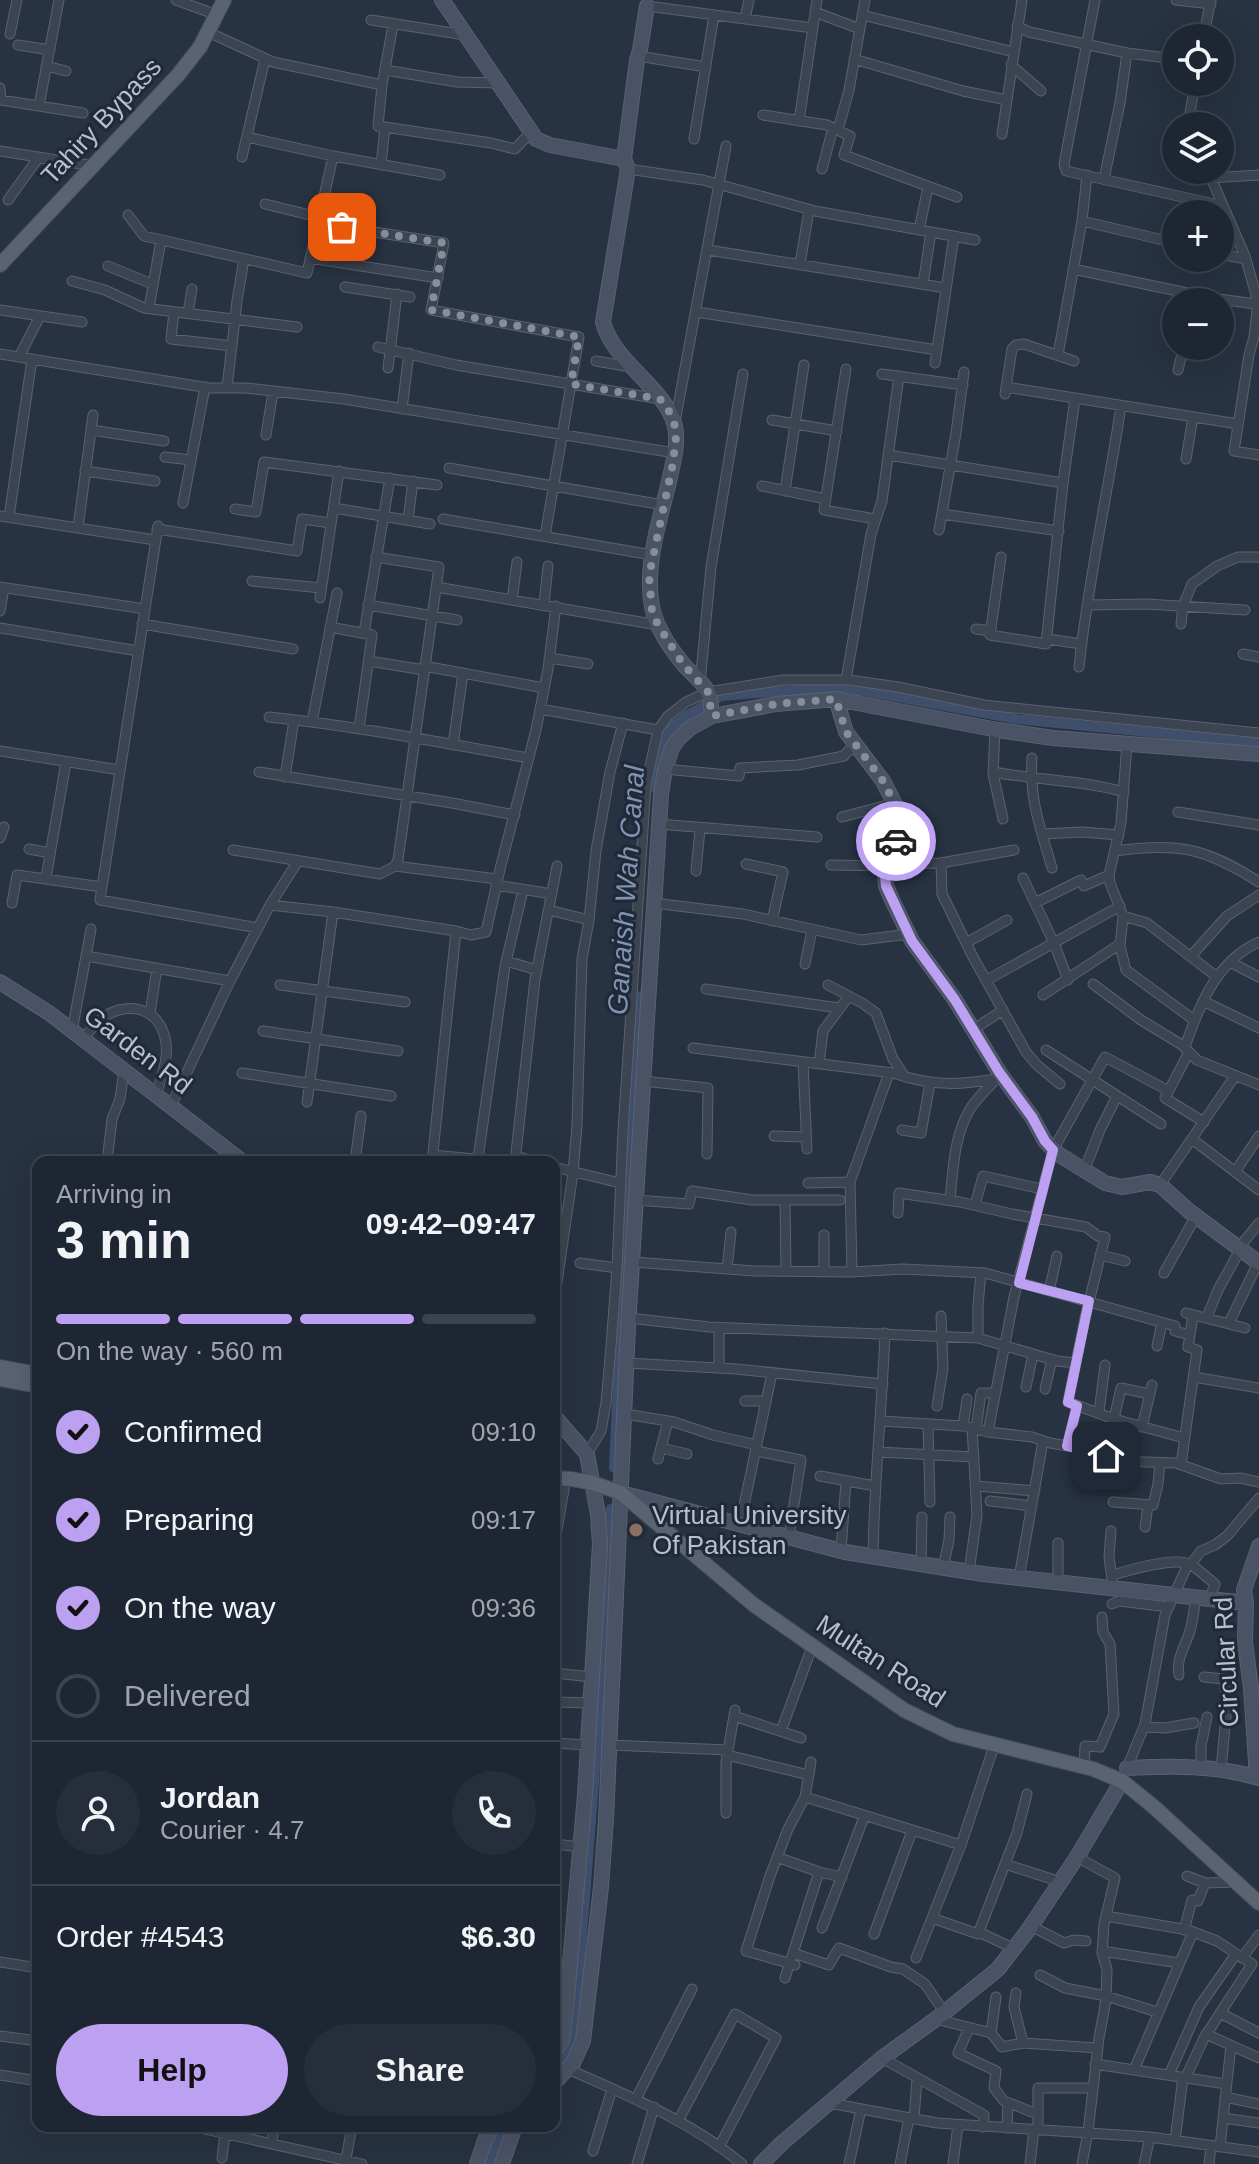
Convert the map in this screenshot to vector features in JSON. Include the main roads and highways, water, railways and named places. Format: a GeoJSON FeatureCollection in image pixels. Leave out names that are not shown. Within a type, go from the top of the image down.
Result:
{"type":"FeatureCollection","features":[{"type":"Feature","properties":{"kind":"main road","name":"Tahiry Bypass"},"geometry":{"type":"LineString","coordinates":[[0,265],[178,75],[200,47],[224,0]]}},
{"type":"Feature","properties":{"kind":"main road"},"geometry":{"type":"LineString","coordinates":[[0,1367],[32,1373]]}},
{"type":"Feature","properties":{"kind":"main road"},"geometry":{"type":"LineString","coordinates":[[0,1379],[32,1385]]}},
{"type":"Feature","properties":{"kind":"main road","name":"Multan Road"},"geometry":{"type":"LineString","coordinates":[[561,1476],[621,1493],[754,1605],[904,1710],[953,1734],[994,1746],[1124,1774],[1259,1903]]}},
{"type":"Feature","properties":{"kind":"waterway","name":"Ganaish Wah Canal"},"geometry":{"type":"LineString","coordinates":[[656,789],[659,753],[670,728],[687,715],[721,696],[808,689],[865,691],[1016,719],[1259,743]]}},
{"type":"Feature","properties":{"kind":"waterway","name":"Ganaish Wah Canal"},"geometry":{"type":"LineString","coordinates":[[614,1468],[641,996]]}},
{"type":"Feature","properties":{"kind":"waterway","name":"Ganaish Wah Canal"},"geometry":{"type":"LineString","coordinates":[[560,2061],[567,2055],[574,2035],[608,1606],[611,1509]]}},
{"type":"Feature","properties":{"kind":"waterway","name":"Ganaish Wah Canal"},"geometry":{"type":"LineString","coordinates":[[490,2164],[500,2132]]}},
{"type":"Feature","properties":{"kind":"place","name":"Virtual University Of Pakistan"},"geometry":{"type":"Point","coordinates":[636,1530]}}]}
